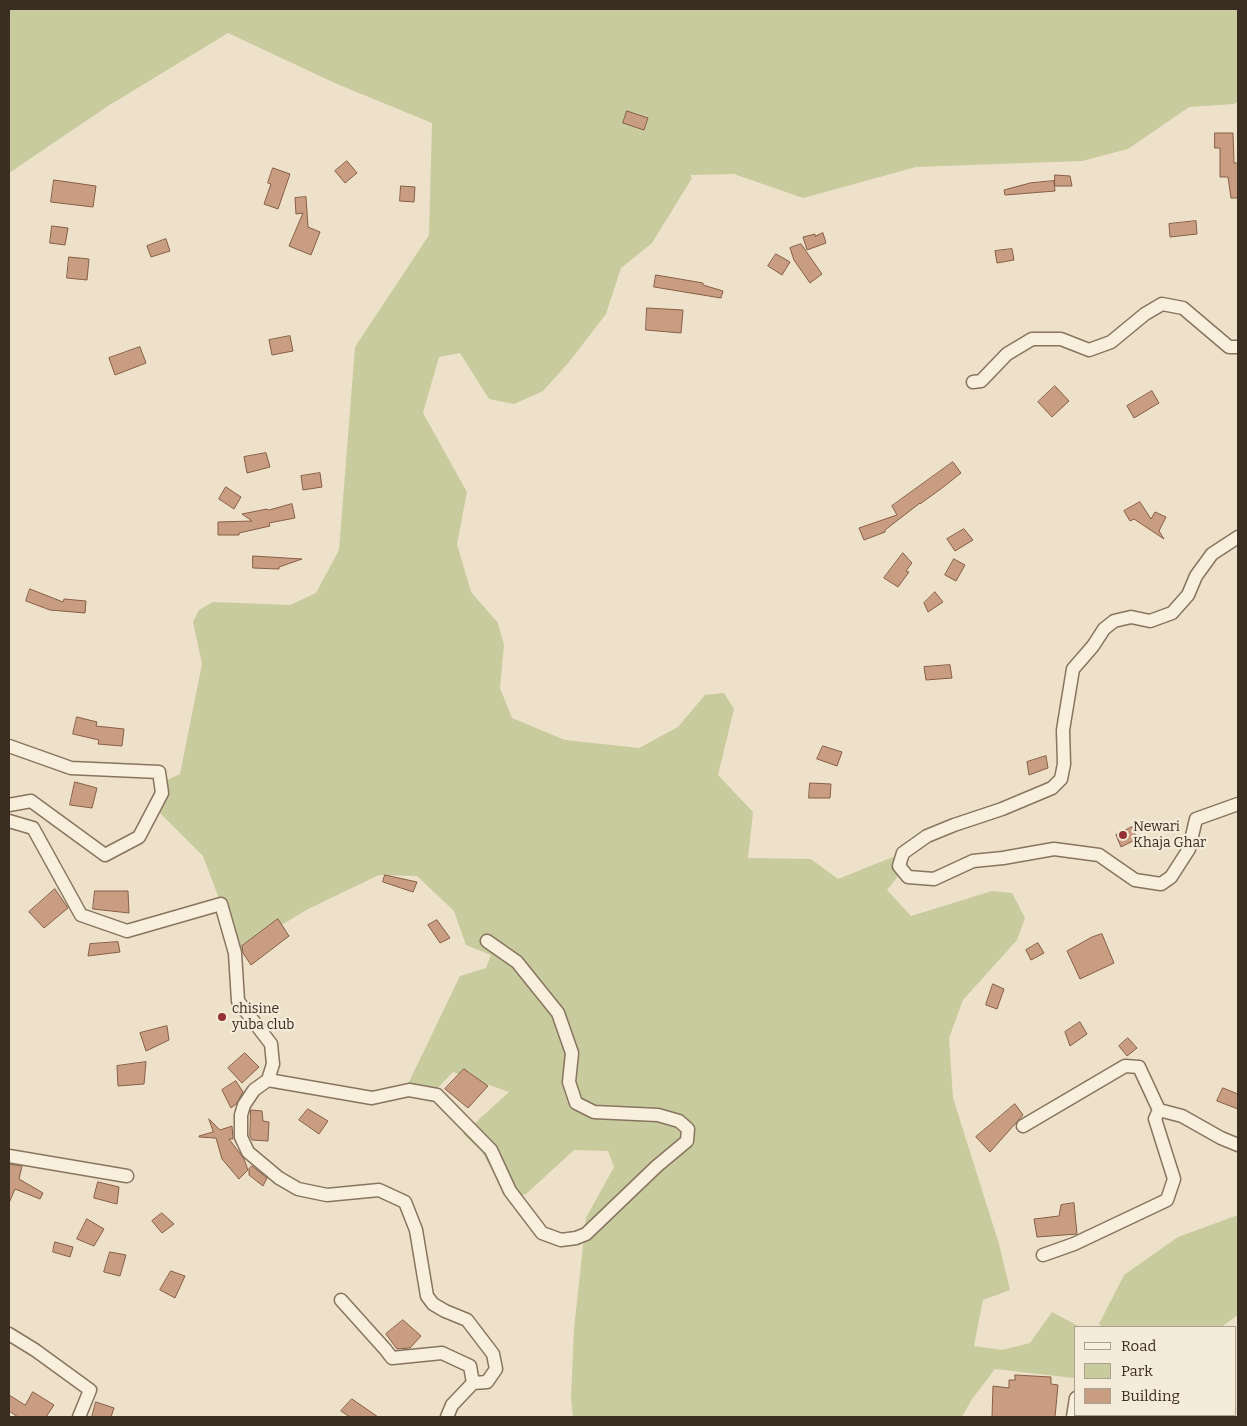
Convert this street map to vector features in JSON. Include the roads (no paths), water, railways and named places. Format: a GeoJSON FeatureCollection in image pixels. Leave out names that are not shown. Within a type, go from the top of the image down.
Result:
{"type":"FeatureCollection","features":[{"type":"Feature","properties":{"kind":"street"},"geometry":{"type":"LineString","coordinates":[[973,382],[981,381],[1007,354],[1032,339],[1061,338],[1090,350],[1111,342],[1145,314],[1162,304],[1183,308],[1229,347],[1238,347]]}},
{"type":"Feature","properties":{"kind":"street"},"geometry":{"type":"LineString","coordinates":[[1238,537],[1212,554],[1196,576],[1188,595],[1172,613],[1150,621],[1131,617],[1114,621],[1104,629],[1093,646],[1073,669],[1063,730],[1064,764],[1061,779],[1052,788],[1002,809],[927,836],[903,854],[899,866],[908,877],[934,879],[973,861],[1054,849],[1099,855],[1135,880],[1161,884],[1171,877],[1189,849],[1196,819],[1238,804]]}},
{"type":"Feature","properties":{"kind":"street"},"geometry":{"type":"LineString","coordinates":[[9,746],[70,768],[159,772],[162,793],[139,837],[105,855],[31,801],[9,806]]}},
{"type":"Feature","properties":{"kind":"street"},"geometry":{"type":"LineString","coordinates":[[9,821],[33,828],[81,915],[127,931],[221,904],[234,953],[238,1001],[271,1044],[273,1064],[268,1080],[254,1090],[244,1105],[241,1115],[241,1137],[248,1152],[279,1178],[298,1189],[326,1195],[379,1190],[405,1202],[416,1230],[427,1296],[433,1304],[468,1320],[493,1354],[496,1369],[487,1382],[473,1383],[452,1405],[447,1417]]}},
{"type":"Feature","properties":{"kind":"street"},"geometry":{"type":"LineString","coordinates":[[268,1080],[372,1098],[409,1090],[437,1095],[491,1150],[510,1191],[542,1233],[561,1240],[576,1238],[586,1234],[657,1166],[687,1141],[688,1129],[679,1121],[658,1115],[594,1112],[576,1103],[568,1082],[572,1053],[558,1013],[517,962],[487,941]]}},
{"type":"Feature","properties":{"kind":"street"},"geometry":{"type":"LineString","coordinates":[[1023,1126],[1125,1066],[1139,1067],[1158,1110],[1155,1120],[1174,1179],[1167,1200],[1074,1244],[1043,1254]]}},
{"type":"Feature","properties":{"kind":"street"},"geometry":{"type":"LineString","coordinates":[[1158,1110],[1182,1116],[1221,1138],[1238,1145]]}},
{"type":"Feature","properties":{"kind":"street"},"geometry":{"type":"LineString","coordinates":[[9,1156],[127,1176]]}},
{"type":"Feature","properties":{"kind":"street"},"geometry":{"type":"LineString","coordinates":[[341,1300],[392,1358],[442,1353],[470,1366],[473,1383]]}},
{"type":"Feature","properties":{"kind":"street"},"geometry":{"type":"LineString","coordinates":[[9,1334],[35,1350],[90,1390],[79,1417]]}},
{"type":"Feature","properties":{"kind":"place","name":"Newari Khaja Ghar"},"geometry":{"type":"Point","coordinates":[1123,835]}},
{"type":"Feature","properties":{"kind":"place","name":"chisine yuba club"},"geometry":{"type":"Point","coordinates":[222,1017]}}]}
